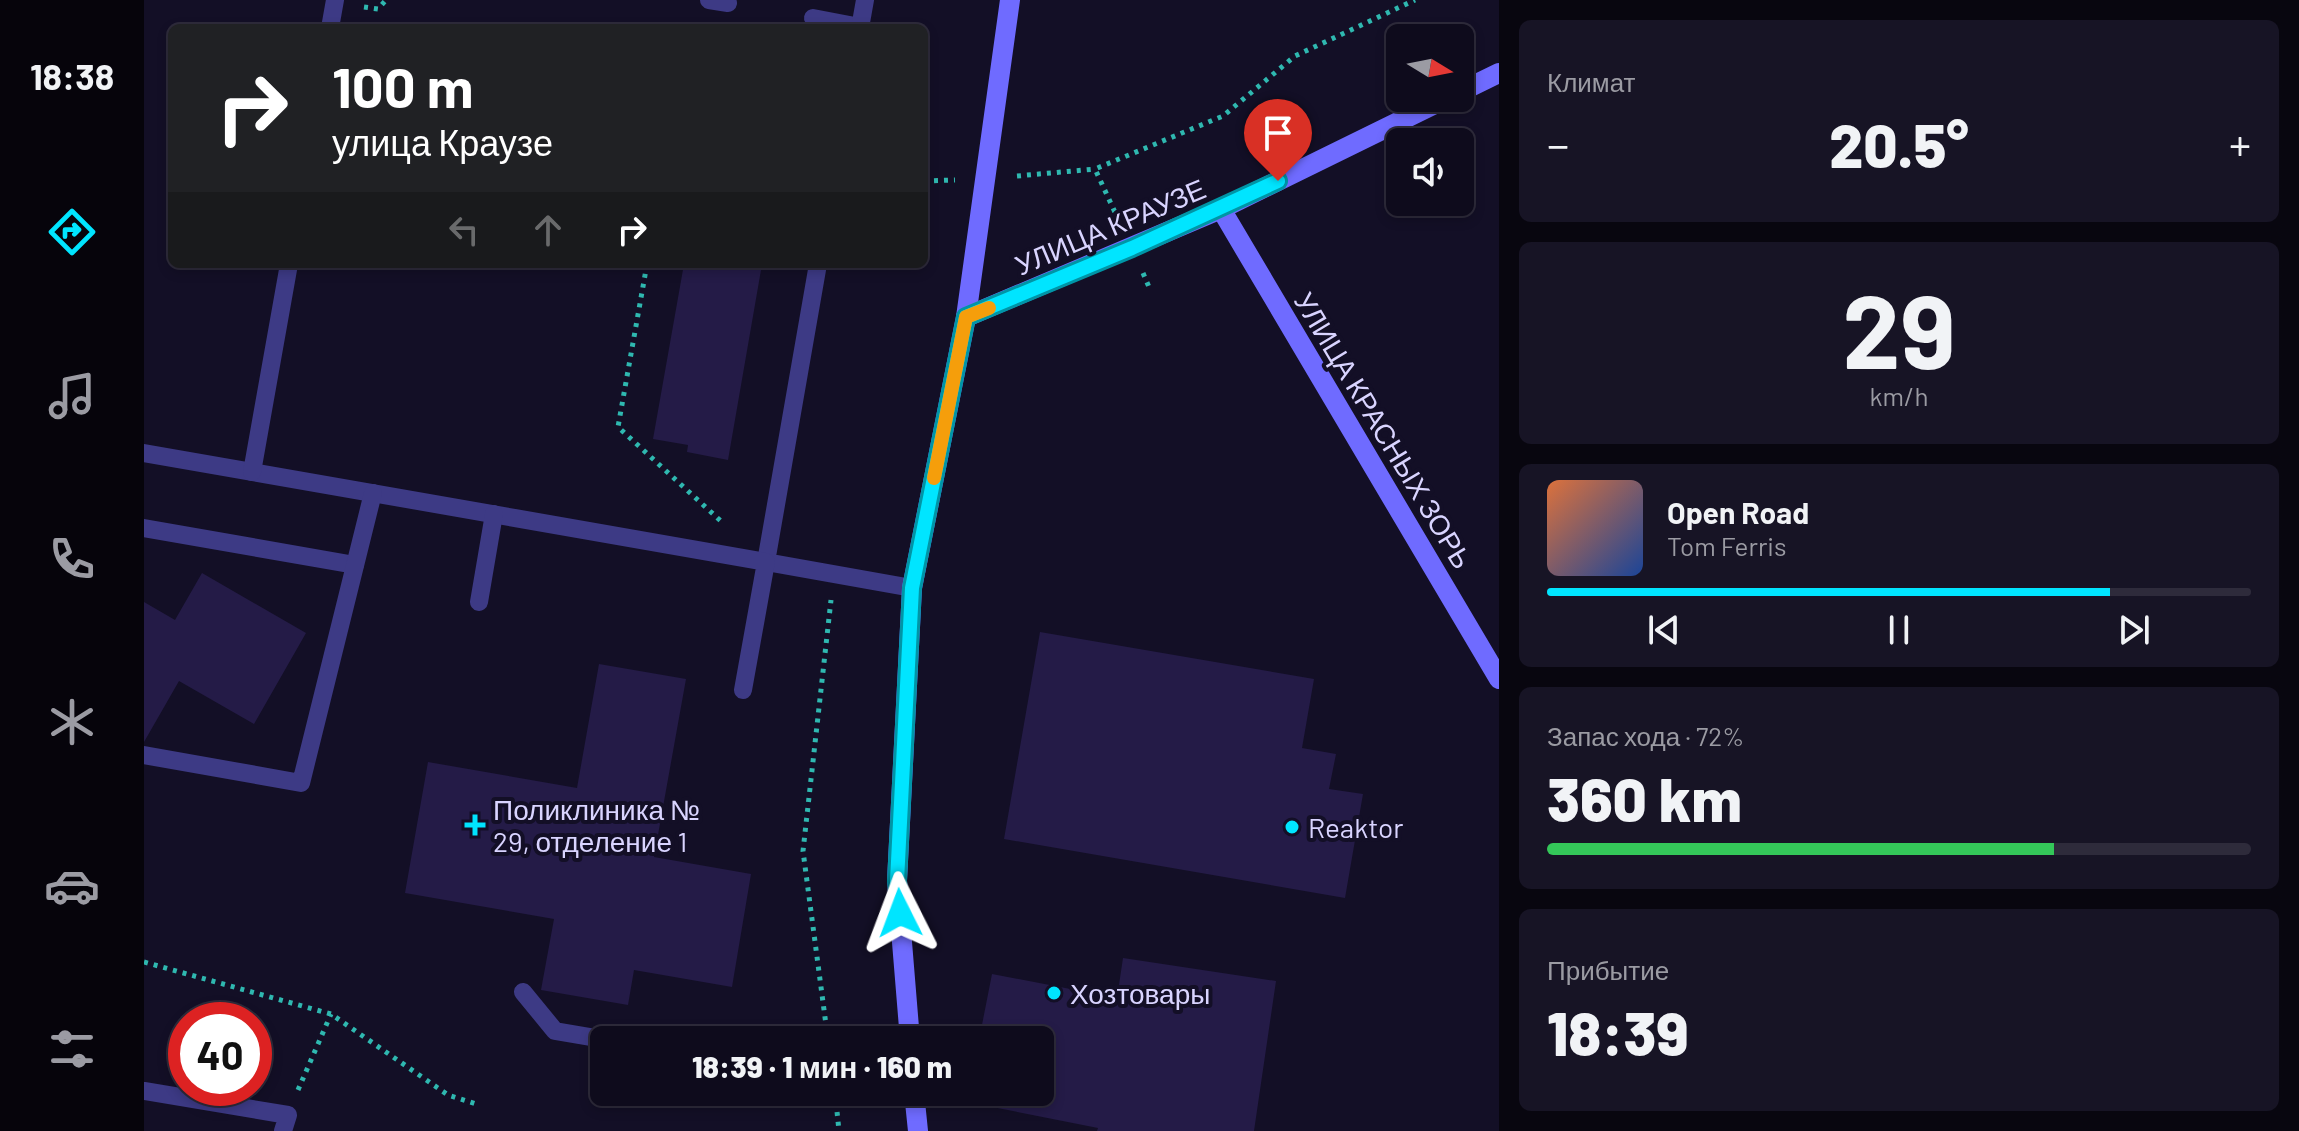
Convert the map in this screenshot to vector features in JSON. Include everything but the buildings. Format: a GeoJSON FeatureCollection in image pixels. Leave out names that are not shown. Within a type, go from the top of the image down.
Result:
{"type":"FeatureCollection","features":[{"type":"Feature","properties":{"kind":"main road"},"geometry":{"type":"LineString","coordinates":[[909,1026],[897,881],[912,588],[966,317],[1010,0]]}},
{"type":"Feature","properties":{"kind":"main road"},"geometry":{"type":"LineString","coordinates":[[1474,85],[1499,73]]}},
{"type":"Feature","properties":{"kind":"main road","name":"УЛИЦА КРАУЗЕ"},"geometry":{"type":"LineString","coordinates":[[966,317],[1221,209],[1418,112]]}},
{"type":"Feature","properties":{"kind":"main road","name":"УЛИЦА КРАСНЫХ ЗОРЬ"},"geometry":{"type":"LineString","coordinates":[[1221,209],[1499,679]]}},
{"type":"Feature","properties":{"kind":"main road"},"geometry":{"type":"LineString","coordinates":[[913,1106],[918,1131]]}},
{"type":"Feature","properties":{"kind":"lane"},"geometry":{"type":"LineString","coordinates":[[331,24],[335,0]]}},
{"type":"Feature","properties":{"kind":"lane"},"geometry":{"type":"LineString","coordinates":[[861,24],[865,0]]}},
{"type":"Feature","properties":{"kind":"lane"},"geometry":{"type":"LineString","coordinates":[[813,18],[844,24]]}},
{"type":"Feature","properties":{"kind":"lane"},"geometry":{"type":"LineString","coordinates":[[252,472],[288,268]]}},
{"type":"Feature","properties":{"kind":"lane"},"geometry":{"type":"LineString","coordinates":[[743,690],[817,268]]}},
{"type":"Feature","properties":{"kind":"lane"},"geometry":{"type":"LineString","coordinates":[[144,453],[912,588]]}},
{"type":"Feature","properties":{"kind":"lane"},"geometry":{"type":"LineString","coordinates":[[144,755],[301,783],[373,493]]}},
{"type":"Feature","properties":{"kind":"lane"},"geometry":{"type":"LineString","coordinates":[[479,602],[494,514]]}},
{"type":"Feature","properties":{"kind":"lane"},"geometry":{"type":"LineString","coordinates":[[144,528],[355,565]]}},
{"type":"Feature","properties":{"kind":"lane"},"geometry":{"type":"LineString","coordinates":[[523,992],[555,1031],[590,1037]]}},
{"type":"Feature","properties":{"kind":"lane"},"geometry":{"type":"LineString","coordinates":[[144,1091],[286,1123]]}},
{"type":"Feature","properties":{"kind":"path"},"geometry":{"type":"LineString","coordinates":[[1149,287],[1095,169],[1223,116],[1295,56],[1415,0]]}},
{"type":"Feature","properties":{"kind":"path"},"geometry":{"type":"LineString","coordinates":[[646,268],[618,427],[766,562]]}},
{"type":"Feature","properties":{"kind":"path"},"geometry":{"type":"LineString","coordinates":[[826,1026],[803,851],[833,574]]}},
{"type":"Feature","properties":{"kind":"path"},"geometry":{"type":"LineString","coordinates":[[144,962],[331,1014],[448,1095],[476,1104]]}},
{"type":"Feature","properties":{"kind":"path"},"geometry":{"type":"LineString","coordinates":[[286,1123],[331,1014]]}},
{"type":"Feature","properties":{"kind":"path"},"geometry":{"type":"LineString","coordinates":[[836,1106],[839,1131]]}},
{"type":"Feature","properties":{"kind":"slow traffic"},"geometry":{"type":"LineString","coordinates":[[934,478],[966,317],[989,308]]}},
{"type":"Feature","properties":{"kind":"place","name":"Поликлиника № 29, отделение 1"},"geometry":{"type":"Point","coordinates":[475,825]}},
{"type":"Feature","properties":{"kind":"place","name":"Reaktor"},"geometry":{"type":"Point","coordinates":[1292,827]}},
{"type":"Feature","properties":{"kind":"place","name":"Хозтовары"},"geometry":{"type":"Point","coordinates":[1054,993]}},
{"type":"Feature","properties":{"kind":"route"},"geometry":{"type":"LineString","coordinates":[[900,913],[897,881],[912,588],[966,317],[1132,248],[1278,181]]}}]}
